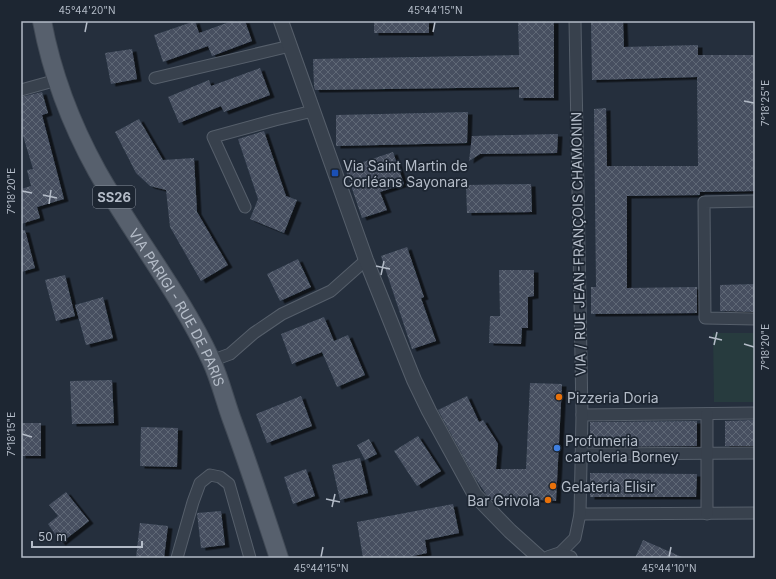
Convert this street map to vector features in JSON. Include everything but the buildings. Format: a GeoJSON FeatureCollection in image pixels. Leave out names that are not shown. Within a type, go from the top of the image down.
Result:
{"type":"FeatureCollection","features":[{"type":"Feature","properties":{"kind":"main road","name":"VIA PARIGI - RUE DE PARIS"},"geometry":{"type":"LineString","coordinates":[[42,21],[45,38],[57,80],[82,143],[98,172],[179,301],[211,361],[279,558]]}},
{"type":"Feature","properties":{"kind":"street"},"geometry":{"type":"LineString","coordinates":[[281,21],[366,260],[414,380],[429,411],[475,495],[510,532],[540,558]]}},
{"type":"Feature","properties":{"kind":"street","name":"VIA / RUE JEAN-FRANÇOIS CHAMONIN"},"geometry":{"type":"LineString","coordinates":[[559,557],[575,538],[580,514],[582,415],[575,21]]}},
{"type":"Feature","properties":{"kind":"street"},"geometry":{"type":"LineString","coordinates":[[155,78],[290,46]]}},
{"type":"Feature","properties":{"kind":"street"},"geometry":{"type":"LineString","coordinates":[[21,90],[57,80]]}},
{"type":"Feature","properties":{"kind":"street"},"geometry":{"type":"LineString","coordinates":[[245,207],[213,137],[313,111]]}},
{"type":"Feature","properties":{"kind":"street"},"geometry":{"type":"LineString","coordinates":[[755,201],[704,202],[705,318],[755,319]]}},
{"type":"Feature","properties":{"kind":"street"},"geometry":{"type":"LineString","coordinates":[[211,361],[230,354],[254,333],[282,314],[331,291],[366,260]]}},
{"type":"Feature","properties":{"kind":"street"},"geometry":{"type":"LineString","coordinates":[[582,415],[755,413]]}},
{"type":"Feature","properties":{"kind":"street"},"geometry":{"type":"LineString","coordinates":[[707,414],[707,514]]}},
{"type":"Feature","properties":{"kind":"street"},"geometry":{"type":"LineString","coordinates":[[581,454],[755,453]]}},
{"type":"Feature","properties":{"kind":"street"},"geometry":{"type":"LineString","coordinates":[[176,558],[200,483],[210,475],[220,477],[229,484],[250,558]]}},
{"type":"Feature","properties":{"kind":"street"},"geometry":{"type":"LineString","coordinates":[[580,514],[755,513]]}},
{"type":"Feature","properties":{"kind":"green space"},"geometry":{"type":"Polygon","coordinates":[[[713,333],[755,333],[755,402],[714,402],[713,333]]]}},
{"type":"Feature","properties":{"kind":"place","name":"Via Saint Martin de Corléans Sayonara"},"geometry":{"type":"Point","coordinates":[335,173]}},
{"type":"Feature","properties":{"kind":"place","name":"Pizzeria Doria"},"geometry":{"type":"Point","coordinates":[559,397]}},
{"type":"Feature","properties":{"kind":"place","name":"Profumeria cartoleria Borney"},"geometry":{"type":"Point","coordinates":[557,448]}},
{"type":"Feature","properties":{"kind":"place","name":"Gelateria Elisir"},"geometry":{"type":"Point","coordinates":[553,486]}},
{"type":"Feature","properties":{"kind":"place","name":"Bar Grivola"},"geometry":{"type":"Point","coordinates":[548,500]}}]}
